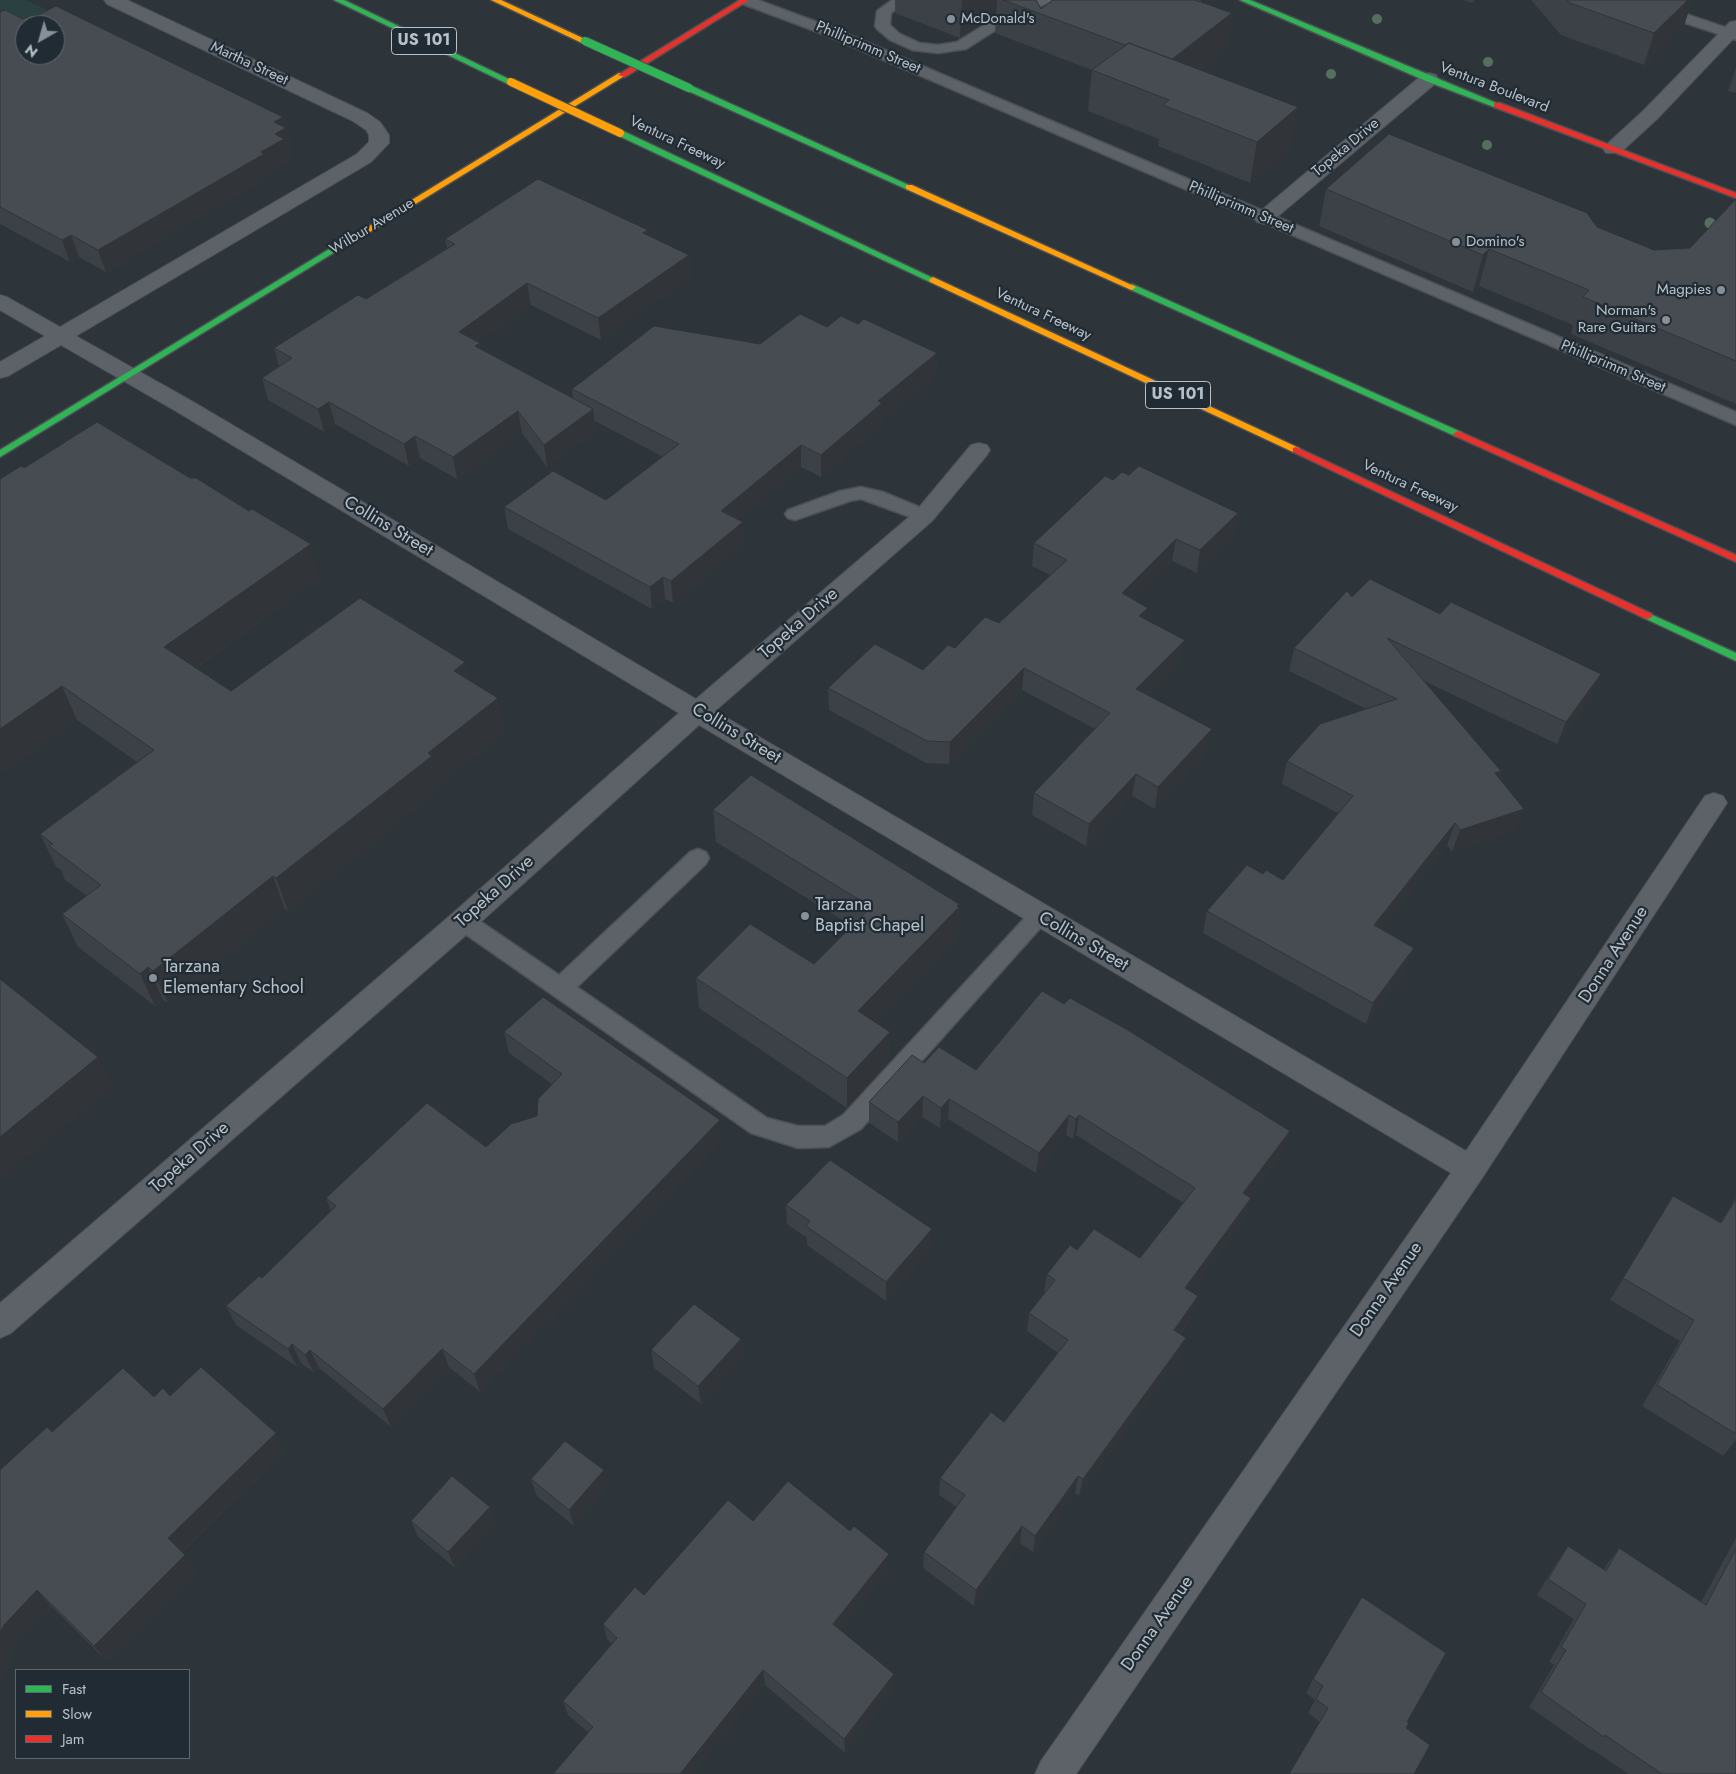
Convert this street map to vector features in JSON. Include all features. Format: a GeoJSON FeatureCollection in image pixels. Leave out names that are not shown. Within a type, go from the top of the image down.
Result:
{"type":"FeatureCollection","features":[{"type":"Feature","properties":{"kind":"main road","name":"Ventura Freeway"},"geometry":{"type":"LineString","coordinates":[[338,0],[1736,657]]}},
{"type":"Feature","properties":{"kind":"main road"},"geometry":{"type":"LineString","coordinates":[[495,0],[1736,558]]}},
{"type":"Feature","properties":{"kind":"main road","name":"Wilbur Avenue"},"geometry":{"type":"LineString","coordinates":[[0,454],[745,0]]}},
{"type":"Feature","properties":{"kind":"main road","name":"Ventura Boulevard"},"geometry":{"type":"LineString","coordinates":[[1244,0],[1429,78],[1736,196]]}},
{"type":"Feature","properties":{"kind":"street","name":"Martha Street"},"geometry":{"type":"LineString","coordinates":[[60,336],[364,158],[378,143],[379,135],[373,126],[360,117],[113,0]]}},
{"type":"Feature","properties":{"kind":"street"},"geometry":{"type":"LineString","coordinates":[[1612,149],[1650,115],[1734,32]]}},
{"type":"Feature","properties":{"kind":"street","name":"Topeka Drive"},"geometry":{"type":"LineString","coordinates":[[1264,218],[1429,78]]}},
{"type":"Feature","properties":{"kind":"street","name":"Collins Street"},"geometry":{"type":"LineString","coordinates":[[0,301],[698,711],[1040,916],[1471,1169]]}},
{"type":"Feature","properties":{"kind":"street"},"geometry":{"type":"LineString","coordinates":[[0,371],[60,336]]}},
{"type":"Feature","properties":{"kind":"street","name":"Topeka Drive"},"geometry":{"type":"LineString","coordinates":[[0,1323],[463,921],[698,711],[924,516],[978,450]]}},
{"type":"Feature","properties":{"kind":"street","name":"Donna Avenue"},"geometry":{"type":"LineString","coordinates":[[1054,1774],[1471,1169],[1714,803]]}},
{"type":"Feature","properties":{"kind":"lane","name":"Philliprimm Street"},"geometry":{"type":"LineString","coordinates":[[745,0],[828,31],[1736,419]]}},
{"type":"Feature","properties":{"kind":"lane"},"geometry":{"type":"LineString","coordinates":[[902,0],[884,11],[882,26],[895,37],[917,47],[938,49],[961,46],[1019,8],[1044,0]]}},
{"type":"Feature","properties":{"kind":"lane"},"geometry":{"type":"LineString","coordinates":[[1632,0],[1734,32]]}},
{"type":"Feature","properties":{"kind":"lane"},"geometry":{"type":"LineString","coordinates":[[795,514],[847,495],[861,493],[876,496],[924,516]]}},
{"type":"Feature","properties":{"kind":"lane"},"geometry":{"type":"LineString","coordinates":[[561,988],[698,858]]}},
{"type":"Feature","properties":{"kind":"lane"},"geometry":{"type":"LineString","coordinates":[[463,921],[760,1126],[798,1137],[829,1136],[852,1122],[1040,916]]}},
{"type":"Feature","properties":{"kind":"green space"},"geometry":{"type":"Polygon","coordinates":[[[0,0],[25,0],[48,10],[38,15],[15,15],[15,26],[0,34],[0,0]]]}},
{"type":"Feature","properties":{"kind":"building"},"geometry":{"type":"Polygon","coordinates":[[[1003,0],[1036,0],[1041,9],[1053,0],[1195,0],[1232,13],[1172,59],[1129,43],[1125,45],[1003,0]]]}},
{"type":"Feature","properties":{"kind":"building"},"geometry":{"type":"Polygon","coordinates":[[[1567,0],[1688,0],[1654,33],[1570,3],[1567,0]]]}},
{"type":"Feature","properties":{"kind":"building"},"geometry":{"type":"Polygon","coordinates":[[[56,6],[283,117],[274,122],[286,128],[275,134],[284,139],[261,152],[264,154],[98,250],[71,235],[62,240],[0,207],[0,12],[5,10],[15,15],[15,65],[65,65],[65,15],[39,15],[56,6]]]}},
{"type":"Feature","properties":{"kind":"building"},"geometry":{"type":"Polygon","coordinates":[[[1129,43],[1298,107],[1257,142],[1163,105],[1169,100],[1092,70],[1129,43]]]}},
{"type":"Feature","properties":{"kind":"building"},"geometry":{"type":"Polygon","coordinates":[[[1389,134],[1587,213],[1597,227],[1654,250],[1690,248],[1736,199],[1736,361],[1583,297],[1589,290],[1489,249],[1483,255],[1326,189],[1389,134]]]}},
{"type":"Feature","properties":{"kind":"building"},"geometry":{"type":"Polygon","coordinates":[[[538,179],[648,230],[643,233],[689,255],[598,318],[527,283],[459,332],[480,343],[475,346],[593,409],[544,445],[518,411],[453,457],[415,436],[404,444],[329,402],[318,409],[262,378],[292,358],[274,348],[358,295],[366,299],[455,244],[445,239],[538,179]]]}},
{"type":"Feature","properties":{"kind":"building"},"geometry":{"type":"Polygon","coordinates":[[[800,314],[827,327],[841,316],[858,324],[864,319],[937,353],[878,401],[882,403],[821,455],[801,445],[721,511],[743,522],[671,581],[663,577],[650,587],[504,507],[553,471],[606,500],[679,444],[572,389],[654,326],[760,344],[800,314]]]}},
{"type":"Feature","properties":{"kind":"building"},"geometry":{"type":"Polygon","coordinates":[[[97,422],[190,478],[196,478],[249,511],[252,509],[311,544],[164,647],[231,691],[360,598],[465,662],[454,671],[498,698],[428,753],[432,756],[276,878],[273,876],[153,971],[148,967],[140,974],[62,914],[101,885],[49,846],[53,844],[40,834],[154,750],[62,686],[0,729],[0,479],[21,466],[24,468],[97,422]]]}},
{"type":"Feature","properties":{"kind":"building"},"geometry":{"type":"Polygon","coordinates":[[[1139,466],[1238,513],[1200,550],[1176,539],[1122,593],[1148,608],[1139,616],[1185,640],[1136,689],[1212,729],[1158,787],[1136,774],[1089,824],[1034,793],[1110,713],[1024,668],[950,742],[927,741],[828,688],[875,644],[923,670],[948,645],[955,648],[985,617],[999,623],[1067,560],[1034,543],[1105,476],[1113,480],[1122,472],[1129,475],[1139,466]]]}},
{"type":"Feature","properties":{"kind":"building"},"geometry":{"type":"Polygon","coordinates":[[[1370,579],[1440,614],[1451,602],[1601,674],[1566,722],[1387,638],[1501,771],[1495,773],[1524,809],[1460,830],[1455,823],[1374,925],[1414,948],[1373,1003],[1207,911],[1247,865],[1263,874],[1266,870],[1283,880],[1353,796],[1287,761],[1320,724],[1397,699],[1294,648],[1347,591],[1352,597],[1370,579]]]}},
{"type":"Feature","properties":{"kind":"building"},"geometry":{"type":"Polygon","coordinates":[[[751,775],[959,904],[957,906],[959,907],[858,1011],[890,1032],[847,1078],[696,978],[750,924],[814,964],[871,907],[713,810],[751,775]]]}},
{"type":"Feature","properties":{"kind":"building"},"geometry":{"type":"Polygon","coordinates":[[[0,979],[98,1057],[0,1137],[0,979]]]}},
{"type":"Feature","properties":{"kind":"building"},"geometry":{"type":"Polygon","coordinates":[[[1042,991],[1064,1004],[1070,998],[1126,1029],[1290,1131],[1243,1193],[1251,1198],[1185,1288],[1198,1296],[1174,1330],[1186,1338],[1083,1479],[1078,1476],[1035,1536],[1022,1526],[976,1590],[924,1552],[965,1495],[940,1478],[991,1412],[1004,1422],[1068,1340],[1029,1313],[1055,1280],[1047,1274],[1070,1245],[1077,1250],[1094,1229],[1140,1258],[1195,1188],[1079,1115],[1076,1119],[1069,1115],[1039,1153],[949,1099],[941,1108],[923,1096],[898,1122],[869,1102],[912,1055],[924,1063],[939,1047],[976,1070],[1042,991]]]}},
{"type":"Feature","properties":{"kind":"building"},"geometry":{"type":"Polygon","coordinates":[[[543,997],[720,1120],[474,1374],[442,1349],[383,1409],[310,1350],[305,1355],[292,1344],[288,1349],[226,1306],[259,1276],[262,1278],[336,1206],[326,1198],[427,1103],[486,1147],[511,1124],[537,1116],[538,1099],[562,1074],[504,1032],[543,997]]]}},
{"type":"Feature","properties":{"kind":"building"},"geometry":{"type":"Polygon","coordinates":[[[830,1160],[932,1229],[886,1282],[806,1226],[810,1221],[786,1205],[830,1160]]]}},
{"type":"Feature","properties":{"kind":"building"},"geometry":{"type":"Polygon","coordinates":[[[1673,1196],[1721,1223],[1736,1199],[1736,1434],[1657,1385],[1694,1320],[1623,1278],[1673,1196]]]}},
{"type":"Feature","properties":{"kind":"building"},"geometry":{"type":"Polygon","coordinates":[[[694,1304],[741,1339],[698,1386],[651,1350],[694,1304]]]}},
{"type":"Feature","properties":{"kind":"building"},"geometry":{"type":"Polygon","coordinates":[[[201,1367],[276,1433],[168,1538],[185,1555],[94,1646],[37,1590],[4,1625],[0,1633],[0,1470],[47,1427],[52,1432],[123,1368],[154,1397],[163,1388],[170,1396],[201,1367]]]}},
{"type":"Feature","properties":{"kind":"building"},"geometry":{"type":"Polygon","coordinates":[[[565,1441],[604,1470],[569,1510],[531,1479],[565,1441]]]}},
{"type":"Feature","properties":{"kind":"building"},"geometry":{"type":"Polygon","coordinates":[[[452,1476],[490,1507],[448,1552],[411,1521],[452,1476]]]}},
{"type":"Feature","properties":{"kind":"building"},"geometry":{"type":"Polygon","coordinates":[[[788,1481],[850,1531],[854,1526],[889,1554],[833,1624],[894,1674],[844,1739],[763,1670],[680,1774],[553,1774],[593,1727],[563,1701],[617,1638],[603,1624],[635,1587],[644,1595],[728,1500],[753,1521],[788,1481]]]}},
{"type":"Feature","properties":{"kind":"building"},"geometry":{"type":"Polygon","coordinates":[[[1568,1546],[1606,1571],[1619,1548],[1706,1605],[1736,1549],[1736,1774],[1662,1774],[1605,1735],[1604,1737],[1541,1692],[1566,1650],[1561,1647],[1586,1604],[1548,1579],[1568,1546]]]}},
{"type":"Feature","properties":{"kind":"building"},"geometry":{"type":"Polygon","coordinates":[[[1362,1597],[1446,1653],[1407,1722],[1409,1723],[1406,1728],[1430,1745],[1414,1774],[1289,1774],[1328,1708],[1316,1699],[1323,1686],[1313,1679],[1362,1597]]]}},
{"type":"Feature","properties":{"kind":"traffic: fast"},"geometry":{"type":"LineString","coordinates":[[338,0],[511,82]]}},
{"type":"Feature","properties":{"kind":"traffic: fast"},"geometry":{"type":"LineString","coordinates":[[1244,0],[1429,79],[1497,105]]}},
{"type":"Feature","properties":{"kind":"traffic: fast"},"geometry":{"type":"LineString","coordinates":[[585,41],[689,88]]}},
{"type":"Feature","properties":{"kind":"traffic: fast"},"geometry":{"type":"LineString","coordinates":[[689,88],[909,187]]}},
{"type":"Feature","properties":{"kind":"traffic: fast"},"geometry":{"type":"LineString","coordinates":[[620,133],[933,280]]}},
{"type":"Feature","properties":{"kind":"traffic: fast"},"geometry":{"type":"LineString","coordinates":[[0,454],[357,236]]}},
{"type":"Feature","properties":{"kind":"traffic: fast"},"geometry":{"type":"LineString","coordinates":[[1132,287],[1458,434]]}},
{"type":"Feature","properties":{"kind":"traffic: fast"},"geometry":{"type":"LineString","coordinates":[[1648,616],[1736,657]]}},
{"type":"Feature","properties":{"kind":"traffic: slow"},"geometry":{"type":"LineString","coordinates":[[495,0],[585,41]]}},
{"type":"Feature","properties":{"kind":"traffic: slow"},"geometry":{"type":"LineString","coordinates":[[357,236],[622,75]]}},
{"type":"Feature","properties":{"kind":"traffic: slow"},"geometry":{"type":"LineString","coordinates":[[511,82],[620,133]]}},
{"type":"Feature","properties":{"kind":"traffic: slow"},"geometry":{"type":"LineString","coordinates":[[909,187],[1132,287]]}},
{"type":"Feature","properties":{"kind":"traffic: slow"},"geometry":{"type":"LineString","coordinates":[[933,280],[1296,450]]}},
{"type":"Feature","properties":{"kind":"traffic: jam"},"geometry":{"type":"LineString","coordinates":[[622,75],[745,0]]}},
{"type":"Feature","properties":{"kind":"traffic: jam"},"geometry":{"type":"LineString","coordinates":[[1497,105],[1736,196]]}},
{"type":"Feature","properties":{"kind":"traffic: jam"},"geometry":{"type":"LineString","coordinates":[[1458,434],[1736,559]]}},
{"type":"Feature","properties":{"kind":"traffic: jam"},"geometry":{"type":"LineString","coordinates":[[1296,450],[1648,616]]}},
{"type":"Feature","properties":{"kind":"place","name":"McDonald's"},"geometry":{"type":"Point","coordinates":[951,19]}},
{"type":"Feature","properties":{"kind":"place","name":"Domino's"},"geometry":{"type":"Point","coordinates":[1456,242]}},
{"type":"Feature","properties":{"kind":"place","name":"Magpies"},"geometry":{"type":"Point","coordinates":[1721,290]}},
{"type":"Feature","properties":{"kind":"place","name":"Norman's Rare Guitars"},"geometry":{"type":"Point","coordinates":[1666,320]}},
{"type":"Feature","properties":{"kind":"place","name":"Tarzana Baptist Chapel"},"geometry":{"type":"Point","coordinates":[805,916]}},
{"type":"Feature","properties":{"kind":"place","name":"Tarzana Elementary School"},"geometry":{"type":"Point","coordinates":[153,978]}}]}
